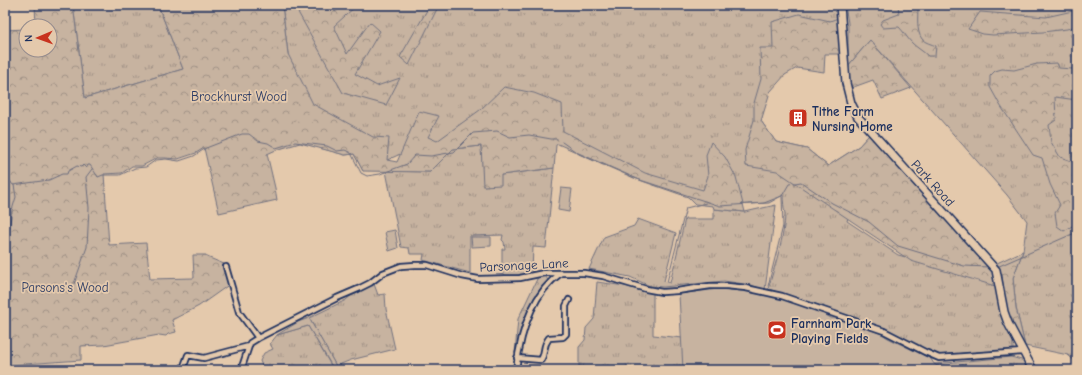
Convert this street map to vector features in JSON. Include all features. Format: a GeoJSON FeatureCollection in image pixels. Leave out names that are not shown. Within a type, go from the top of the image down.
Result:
{"type":"FeatureCollection","features":[{"type":"Feature","properties":{"kind":"main road","name":"Park Road"},"geometry":{"type":"LineString","coordinates":[[840,5],[846,84],[851,103],[858,117],[996,270],[1004,312],[1008,323],[1033,370]]}},
{"type":"Feature","properties":{"kind":"street","name":"Parsonage Lane"},"geometry":{"type":"LineString","coordinates":[[241,370],[250,343],[258,338],[370,283],[384,273],[401,266],[415,265],[427,265],[462,276],[478,279],[520,278],[544,273],[584,273],[603,276],[646,289],[662,292],[710,286],[746,288],[782,296],[884,331],[939,358],[1023,352]]}},
{"type":"Feature","properties":{"kind":"street"},"geometry":{"type":"LineString","coordinates":[[226,267],[239,312],[258,338]]}},
{"type":"Feature","properties":{"kind":"street"},"geometry":{"type":"LineString","coordinates":[[516,370],[522,334],[539,295],[553,278],[561,273]]}},
{"type":"Feature","properties":{"kind":"street"},"geometry":{"type":"LineString","coordinates":[[517,358],[541,360],[545,344],[549,338],[563,337],[566,334],[564,304],[569,300]]}},
{"type":"Feature","properties":{"kind":"street"},"geometry":{"type":"LineString","coordinates":[[185,370],[184,366],[188,355],[204,358],[249,346]]}},
{"type":"Feature","properties":{"kind":"green space"},"geometry":{"type":"Polygon","coordinates":[[[35,5],[73,5],[85,98],[183,69],[158,5],[282,5],[288,54],[313,104],[373,137],[389,138],[387,160],[397,162],[419,111],[439,116],[428,137],[437,141],[480,110],[504,87],[534,93],[562,104],[563,131],[645,173],[703,190],[708,176],[706,155],[711,142],[725,157],[736,177],[745,212],[714,209],[713,206],[695,204],[688,197],[642,181],[558,144],[556,145],[554,168],[501,175],[501,185],[483,186],[481,146],[453,149],[430,172],[363,171],[354,154],[345,155],[300,143],[267,154],[277,200],[219,213],[204,148],[196,153],[178,159],[157,158],[142,166],[132,166],[122,173],[104,174],[109,245],[146,243],[150,279],[194,278],[193,255],[206,255],[207,257],[224,264],[230,284],[199,306],[172,320],[176,332],[166,336],[159,335],[104,345],[81,346],[81,360],[11,365],[5,370],[5,30],[18,29],[18,58],[58,58],[58,18],[36,18],[35,5]]]}},
{"type":"Feature","properties":{"kind":"green space"},"geometry":{"type":"Polygon","coordinates":[[[73,5],[158,5],[183,69],[85,98],[73,5]]]}},
{"type":"Feature","properties":{"kind":"green space"},"geometry":{"type":"Polygon","coordinates":[[[282,5],[836,5],[838,18],[772,76],[761,121],[776,142],[807,149],[828,166],[859,146],[869,135],[873,139],[847,221],[898,255],[995,279],[1013,338],[1013,350],[936,355],[878,326],[768,289],[779,252],[785,222],[783,195],[769,203],[718,206],[603,165],[579,154],[561,140],[407,151],[363,171],[354,154],[345,155],[299,142],[282,5]]]}},
{"type":"Feature","properties":{"kind":"green space"},"geometry":{"type":"Polygon","coordinates":[[[294,5],[333,5],[335,12],[344,5],[357,5],[334,26],[347,54],[370,22],[380,31],[355,74],[377,86],[400,78],[386,105],[343,93],[294,5]]]}},
{"type":"Feature","properties":{"kind":"green space"},"geometry":{"type":"Polygon","coordinates":[[[430,5],[439,5],[409,65],[400,57],[430,5]]]}},
{"type":"Feature","properties":{"kind":"green space"},"geometry":{"type":"Polygon","coordinates":[[[845,5],[1077,5],[1077,363],[1068,355],[1025,346],[1016,308],[1013,278],[1023,251],[1027,221],[1007,195],[870,40],[848,66],[848,23],[845,5]]]}},
{"type":"Feature","properties":{"kind":"green space"},"geometry":{"type":"Polygon","coordinates":[[[898,5],[911,5],[918,7],[920,36],[925,42],[936,46],[935,56],[928,56],[910,41],[899,27],[883,28],[880,24],[883,20],[899,14],[898,5]]]}},
{"type":"Feature","properties":{"kind":"green space"},"geometry":{"type":"Polygon","coordinates":[[[1077,10],[1077,26],[1067,29],[993,35],[983,34],[968,29],[980,12],[1046,17],[1077,10]]]}},
{"type":"Feature","properties":{"kind":"green space"},"geometry":{"type":"Polygon","coordinates":[[[799,14],[830,21],[838,18],[841,54],[825,54],[824,72],[797,68],[785,75],[770,92],[761,121],[776,142],[807,149],[828,166],[859,146],[869,135],[992,271],[995,286],[911,261],[777,171],[746,166],[745,150],[754,120],[754,103],[761,79],[760,48],[773,48],[772,22],[799,14]]]}},
{"type":"Feature","properties":{"kind":"green space"},"geometry":{"type":"Polygon","coordinates":[[[870,40],[911,88],[882,99],[873,80],[851,88],[848,66],[870,40]]]}},
{"type":"Feature","properties":{"kind":"green space"},"geometry":{"type":"Polygon","coordinates":[[[1057,63],[1059,68],[1072,69],[1077,65],[1077,100],[1055,97],[1056,120],[1049,125],[1051,142],[1060,157],[1077,163],[1077,223],[1064,231],[1057,226],[1055,213],[1060,205],[1050,184],[1042,158],[1033,155],[990,87],[990,76],[995,71],[1002,69],[1014,70],[1037,64],[1057,63]]]}},
{"type":"Feature","properties":{"kind":"green space"},"geometry":{"type":"Polygon","coordinates":[[[481,146],[484,186],[501,175],[554,168],[546,248],[533,247],[532,272],[524,275],[506,276],[502,271],[502,249],[505,249],[504,242],[502,240],[503,235],[470,236],[470,273],[423,260],[424,254],[410,254],[409,248],[401,247],[386,171],[430,172],[453,149],[481,146]]]}},
{"type":"Feature","properties":{"kind":"green space"},"geometry":{"type":"Polygon","coordinates":[[[561,188],[572,189],[569,212],[558,210],[561,188]]]}},
{"type":"Feature","properties":{"kind":"green space"},"geometry":{"type":"Polygon","coordinates":[[[776,205],[765,290],[751,285],[724,281],[663,287],[650,286],[630,277],[589,269],[604,237],[634,226],[638,219],[676,233],[664,281],[670,283],[685,219],[714,219],[714,209],[745,212],[776,205]]]}},
{"type":"Feature","properties":{"kind":"green space"},"geometry":{"type":"Polygon","coordinates":[[[395,230],[398,248],[389,251],[385,232],[395,230]]]}},
{"type":"Feature","properties":{"kind":"green space"},"geometry":{"type":"Polygon","coordinates":[[[471,237],[491,237],[491,246],[472,247],[471,237]]]}},
{"type":"Feature","properties":{"kind":"green space"},"geometry":{"type":"Polygon","coordinates":[[[1023,251],[1013,278],[1016,308],[1025,346],[1030,358],[1018,339],[1006,309],[1002,275],[997,263],[1023,251]]]}},
{"type":"Feature","properties":{"kind":"green space"},"geometry":{"type":"Polygon","coordinates":[[[545,276],[548,280],[541,288],[531,305],[515,353],[518,319],[538,277],[545,276]]]}},
{"type":"Feature","properties":{"kind":"green space"},"geometry":{"type":"Polygon","coordinates":[[[597,282],[625,286],[653,293],[653,335],[683,338],[685,370],[579,370],[579,347],[585,340],[586,328],[594,319],[597,282]]]}},
{"type":"Feature","properties":{"kind":"green space"},"geometry":{"type":"Polygon","coordinates":[[[374,284],[378,295],[385,294],[386,309],[395,349],[351,360],[336,366],[309,318],[346,300],[354,293],[374,284]]]}},
{"type":"Feature","properties":{"kind":"green space","name":"Farnham Park Playing Fields"},"geometry":{"type":"Polygon","coordinates":[[[718,289],[765,293],[815,309],[831,318],[839,318],[882,334],[931,359],[934,364],[944,370],[683,370],[679,294],[718,289]]]}},
{"type":"Feature","properties":{"kind":"green space"},"geometry":{"type":"Polygon","coordinates":[[[309,318],[336,366],[336,370],[328,370],[333,368],[308,326],[277,335],[298,322],[309,318]]]}},
{"type":"Feature","properties":{"kind":"green space"},"geometry":{"type":"Polygon","coordinates":[[[308,326],[333,369],[262,370],[263,368],[260,361],[264,353],[273,349],[270,344],[277,335],[308,326]]]}},
{"type":"Feature","properties":{"kind":"green space"},"geometry":{"type":"Polygon","coordinates":[[[1011,357],[1025,361],[1028,370],[944,370],[934,364],[1011,357]]]}},
{"type":"Feature","properties":{"kind":"waterway"},"geometry":{"type":"LineString","coordinates":[[5,179],[10,181],[13,185],[49,180],[62,174],[67,174],[68,171],[77,166],[81,167],[83,165],[86,168],[90,165],[98,177],[103,175],[120,175],[135,168],[146,167],[156,160],[166,159],[179,161],[194,156],[206,148],[242,134],[249,134],[258,141],[268,143],[276,148],[295,142],[327,146],[337,151],[345,150],[351,153],[361,173],[367,176],[380,174],[407,164],[415,155],[431,156],[454,152],[473,133],[497,131],[510,137],[529,135],[557,139]]}},
{"type":"Feature","properties":{"kind":"waterway"},"geometry":{"type":"LineString","coordinates":[[562,142],[579,154],[634,178],[720,206],[764,203],[782,196],[789,184],[801,182],[832,203],[869,222],[898,246],[964,266],[989,267]]}},
{"type":"Feature","properties":{"kind":"waterway"},"geometry":{"type":"LineString","coordinates":[[74,284],[87,247],[89,208],[86,177],[92,169]]}},
{"type":"Feature","properties":{"kind":"waterway"},"geometry":{"type":"LineString","coordinates":[[5,234],[9,229],[16,197],[14,185]]}},
{"type":"Feature","properties":{"kind":"waterway"},"geometry":{"type":"LineString","coordinates":[[768,286],[783,226],[782,197]]}},
{"type":"Feature","properties":{"kind":"waterway"},"geometry":{"type":"LineString","coordinates":[[667,282],[686,208],[706,203]]}},
{"type":"Feature","properties":{"kind":"waterway"},"geometry":{"type":"LineString","coordinates":[[997,267],[1077,232]]}},
{"type":"Feature","properties":{"kind":"place","name":"Tithe Farm Nursing Home"},"geometry":{"type":"Point","coordinates":[798,118]}},
{"type":"Feature","properties":{"kind":"place","name":"Farnham Park Playing Fields"},"geometry":{"type":"Point","coordinates":[777,330]}},
{"type":"Feature","properties":{"kind":"park label","name":"Brockhurst Wood"},"geometry":{"type":"Point","coordinates":[239,96]}},
{"type":"Feature","properties":{"kind":"park label","name":"Parsons's Wood"},"geometry":{"type":"Point","coordinates":[65,287]}}]}
